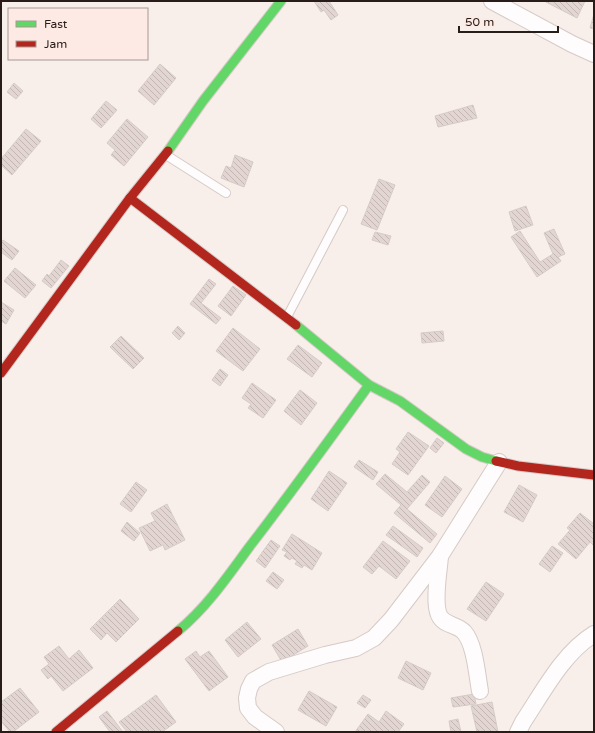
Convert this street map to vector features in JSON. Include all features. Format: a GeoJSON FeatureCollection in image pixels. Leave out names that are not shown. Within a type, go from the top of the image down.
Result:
{"type":"FeatureCollection","features":[{"type":"Feature","properties":{"kind":"street"},"geometry":{"type":"LineString","coordinates":[[1,373],[130,198],[166,154],[203,101],[281,1]]}},
{"type":"Feature","properties":{"kind":"street"},"geometry":{"type":"LineString","coordinates":[[492,1],[572,44],[594,54]]}},
{"type":"Feature","properties":{"kind":"street"},"geometry":{"type":"LineString","coordinates":[[130,198],[287,317],[369,385],[400,401],[420,414],[466,449],[499,462],[518,466],[594,475]]}},
{"type":"Feature","properties":{"kind":"street"},"geometry":{"type":"LineString","coordinates":[[56,732],[189,622],[208,603],[369,385]]}},
{"type":"Feature","properties":{"kind":"street"},"geometry":{"type":"LineString","coordinates":[[276,732],[255,717],[248,708],[248,689],[254,681],[269,672],[325,655],[356,648],[374,638],[391,620],[440,556],[499,462]]}},
{"type":"Feature","properties":{"kind":"street"},"geometry":{"type":"LineString","coordinates":[[440,556],[437,600],[439,615],[448,624],[464,631],[470,640],[480,691]]}},
{"type":"Feature","properties":{"kind":"street"},"geometry":{"type":"LineString","coordinates":[[518,732],[523,722],[566,659],[578,646],[594,634]]}},
{"type":"Feature","properties":{"kind":"lane"},"geometry":{"type":"LineString","coordinates":[[166,154],[226,193]]}},
{"type":"Feature","properties":{"kind":"lane"},"geometry":{"type":"LineString","coordinates":[[287,317],[343,210]]}},
{"type":"Feature","properties":{"kind":"building"},"geometry":{"type":"Polygon","coordinates":[[[314,1],[329,1],[338,15],[331,20],[324,10],[321,12],[314,1]]]}},
{"type":"Feature","properties":{"kind":"building"},"geometry":{"type":"Polygon","coordinates":[[[544,1],[585,1],[577,18],[544,1]]]}},
{"type":"Feature","properties":{"kind":"building"},"geometry":{"type":"Polygon","coordinates":[[[594,14],[594,29],[590,28],[594,14]]]}},
{"type":"Feature","properties":{"kind":"building"},"geometry":{"type":"Polygon","coordinates":[[[160,64],[176,78],[154,105],[138,91],[160,64]]]}},
{"type":"Feature","properties":{"kind":"building"},"geometry":{"type":"Polygon","coordinates":[[[14,83],[23,91],[16,99],[7,92],[14,83]]]}},
{"type":"Feature","properties":{"kind":"building"},"geometry":{"type":"Polygon","coordinates":[[[106,101],[117,110],[101,128],[91,119],[106,101]]]}},
{"type":"Feature","properties":{"kind":"building"},"geometry":{"type":"Polygon","coordinates":[[[473,105],[477,118],[438,127],[435,116],[473,105]]]}},
{"type":"Feature","properties":{"kind":"building"},"geometry":{"type":"Polygon","coordinates":[[[127,119],[148,137],[124,166],[111,155],[115,150],[107,143],[127,119]]]}},
{"type":"Feature","properties":{"kind":"building"},"geometry":{"type":"Polygon","coordinates":[[[26,129],[41,141],[12,175],[1,165],[1,159],[26,129]]]}},
{"type":"Feature","properties":{"kind":"building"},"geometry":{"type":"Polygon","coordinates":[[[235,155],[253,162],[244,187],[221,178],[226,166],[231,168],[235,155]]]}},
{"type":"Feature","properties":{"kind":"building"},"geometry":{"type":"Polygon","coordinates":[[[379,179],[395,185],[377,230],[361,224],[379,179]]]}},
{"type":"Feature","properties":{"kind":"building"},"geometry":{"type":"Polygon","coordinates":[[[526,206],[533,225],[515,231],[509,212],[526,206]]]}},
{"type":"Feature","properties":{"kind":"building"},"geometry":{"type":"Polygon","coordinates":[[[554,229],[565,254],[558,257],[561,261],[537,277],[511,237],[520,231],[540,262],[553,254],[544,233],[554,229]]]}},
{"type":"Feature","properties":{"kind":"building"},"geometry":{"type":"Polygon","coordinates":[[[375,232],[391,236],[388,245],[372,240],[375,232]]]}},
{"type":"Feature","properties":{"kind":"building"},"geometry":{"type":"Polygon","coordinates":[[[3,240],[19,251],[12,260],[1,252],[1,243],[3,240]]]}},
{"type":"Feature","properties":{"kind":"building"},"geometry":{"type":"Polygon","coordinates":[[[61,260],[69,266],[51,288],[42,281],[47,274],[49,276],[61,260]]]}},
{"type":"Feature","properties":{"kind":"building"},"geometry":{"type":"Polygon","coordinates":[[[15,268],[36,285],[25,298],[4,281],[15,268]]]}},
{"type":"Feature","properties":{"kind":"building"},"geometry":{"type":"Polygon","coordinates":[[[209,279],[216,284],[201,303],[221,318],[216,324],[190,304],[209,279]]]}},
{"type":"Feature","properties":{"kind":"building"},"geometry":{"type":"Polygon","coordinates":[[[233,286],[246,295],[231,316],[218,306],[233,286]]]}},
{"type":"Feature","properties":{"kind":"building"},"geometry":{"type":"Polygon","coordinates":[[[1,302],[14,310],[6,324],[1,321],[1,302]]]}},
{"type":"Feature","properties":{"kind":"building"},"geometry":{"type":"Polygon","coordinates":[[[178,326],[185,333],[179,340],[172,333],[178,326]]]}},
{"type":"Feature","properties":{"kind":"building"},"geometry":{"type":"Polygon","coordinates":[[[233,328],[260,349],[243,371],[216,351],[233,328]]]}},
{"type":"Feature","properties":{"kind":"building"},"geometry":{"type":"Polygon","coordinates":[[[443,331],[444,341],[422,343],[421,333],[443,331]]]}},
{"type":"Feature","properties":{"kind":"building"},"geometry":{"type":"Polygon","coordinates":[[[121,336],[144,358],[133,369],[110,347],[121,336]]]}},
{"type":"Feature","properties":{"kind":"building"},"geometry":{"type":"Polygon","coordinates":[[[298,345],[322,363],[312,377],[287,359],[298,345]]]}},
{"type":"Feature","properties":{"kind":"building"},"geometry":{"type":"Polygon","coordinates":[[[220,369],[228,375],[220,386],[212,380],[220,369]]]}},
{"type":"Feature","properties":{"kind":"building"},"geometry":{"type":"Polygon","coordinates":[[[252,383],[276,400],[263,418],[248,408],[251,404],[242,398],[252,383]]]}},
{"type":"Feature","properties":{"kind":"building"},"geometry":{"type":"Polygon","coordinates":[[[300,390],[317,403],[301,425],[284,411],[300,390]]]}},
{"type":"Feature","properties":{"kind":"building"},"geometry":{"type":"Polygon","coordinates":[[[408,432],[429,446],[408,475],[392,464],[400,452],[396,449],[408,432]]]}},
{"type":"Feature","properties":{"kind":"building"},"geometry":{"type":"Polygon","coordinates":[[[437,438],[444,443],[436,453],[430,448],[437,438]]]}},
{"type":"Feature","properties":{"kind":"building"},"geometry":{"type":"Polygon","coordinates":[[[359,460],[378,472],[373,480],[354,467],[359,460]]]}},
{"type":"Feature","properties":{"kind":"building"},"geometry":{"type":"Polygon","coordinates":[[[329,471],[347,483],[328,511],[311,499],[329,471]]]}},
{"type":"Feature","properties":{"kind":"building"},"geometry":{"type":"Polygon","coordinates":[[[385,474],[407,492],[422,475],[430,482],[407,509],[437,534],[430,543],[394,513],[401,505],[376,484],[385,474]]]}},
{"type":"Feature","properties":{"kind":"building"},"geometry":{"type":"Polygon","coordinates":[[[445,476],[462,489],[442,517],[425,505],[445,476]]]}},
{"type":"Feature","properties":{"kind":"building"},"geometry":{"type":"Polygon","coordinates":[[[136,482],[147,490],[131,512],[120,504],[136,482]]]}},
{"type":"Feature","properties":{"kind":"building"},"geometry":{"type":"Polygon","coordinates":[[[519,485],[537,495],[523,522],[504,512],[519,485]]]}},
{"type":"Feature","properties":{"kind":"building"},"geometry":{"type":"Polygon","coordinates":[[[167,504],[185,540],[165,550],[163,545],[150,551],[139,528],[155,521],[151,513],[167,504]]]}},
{"type":"Feature","properties":{"kind":"building"},"geometry":{"type":"Polygon","coordinates":[[[580,513],[594,524],[594,546],[590,542],[576,559],[558,544],[570,530],[567,528],[580,513]]]}},
{"type":"Feature","properties":{"kind":"building"},"geometry":{"type":"Polygon","coordinates":[[[127,522],[140,533],[134,541],[121,531],[127,522]]]}},
{"type":"Feature","properties":{"kind":"building"},"geometry":{"type":"Polygon","coordinates":[[[393,526],[423,548],[417,557],[386,535],[393,526]]]}},
{"type":"Feature","properties":{"kind":"building"},"geometry":{"type":"Polygon","coordinates":[[[292,534],[322,553],[312,570],[304,565],[302,568],[295,564],[297,561],[292,558],[290,560],[284,556],[287,552],[282,550],[292,534]]]}},
{"type":"Feature","properties":{"kind":"building"},"geometry":{"type":"Polygon","coordinates":[[[271,540],[280,546],[265,568],[256,561],[271,540]]]}},
{"type":"Feature","properties":{"kind":"building"},"geometry":{"type":"Polygon","coordinates":[[[383,541],[410,561],[396,579],[379,566],[372,574],[363,567],[383,541]]]}},
{"type":"Feature","properties":{"kind":"building"},"geometry":{"type":"Polygon","coordinates":[[[552,546],[563,553],[550,572],[539,564],[552,546]]]}},
{"type":"Feature","properties":{"kind":"building"},"geometry":{"type":"Polygon","coordinates":[[[273,572],[284,580],[277,589],[266,581],[273,572]]]}},
{"type":"Feature","properties":{"kind":"building"},"geometry":{"type":"Polygon","coordinates":[[[486,582],[504,594],[486,621],[467,609],[486,582]]]}},
{"type":"Feature","properties":{"kind":"building"},"geometry":{"type":"Polygon","coordinates":[[[120,599],[139,619],[116,642],[107,633],[101,640],[90,629],[120,599]]]}},
{"type":"Feature","properties":{"kind":"building"},"geometry":{"type":"Polygon","coordinates":[[[247,622],[261,639],[238,657],[225,640],[247,622]]]}},
{"type":"Feature","properties":{"kind":"building"},"geometry":{"type":"Polygon","coordinates":[[[298,629],[308,646],[282,662],[272,645],[298,629]]]}},
{"type":"Feature","properties":{"kind":"building"},"geometry":{"type":"Polygon","coordinates":[[[59,646],[69,659],[79,650],[93,668],[63,691],[51,676],[48,679],[41,670],[49,664],[44,657],[59,646]]]}},
{"type":"Feature","properties":{"kind":"building"},"geometry":{"type":"Polygon","coordinates":[[[196,651],[200,657],[209,651],[228,677],[209,691],[185,659],[196,651]]]}},
{"type":"Feature","properties":{"kind":"building"},"geometry":{"type":"Polygon","coordinates":[[[406,661],[431,673],[423,690],[398,678],[406,661]]]}},
{"type":"Feature","properties":{"kind":"building"},"geometry":{"type":"Polygon","coordinates":[[[20,688],[39,712],[13,732],[10,732],[1,721],[1,702],[20,688]]]}},
{"type":"Feature","properties":{"kind":"building"},"geometry":{"type":"Polygon","coordinates":[[[309,691],[337,707],[326,726],[298,710],[309,691]]]}},
{"type":"Feature","properties":{"kind":"building"},"geometry":{"type":"Polygon","coordinates":[[[474,694],[476,704],[453,707],[451,698],[474,694]]]}},
{"type":"Feature","properties":{"kind":"building"},"geometry":{"type":"Polygon","coordinates":[[[156,695],[176,722],[162,732],[127,732],[119,722],[156,695]]]}},
{"type":"Feature","properties":{"kind":"building"},"geometry":{"type":"Polygon","coordinates":[[[363,695],[371,700],[365,708],[357,703],[363,695]]]}},
{"type":"Feature","properties":{"kind":"building"},"geometry":{"type":"Polygon","coordinates":[[[492,702],[498,732],[477,732],[471,706],[492,702]]]}},
{"type":"Feature","properties":{"kind":"building"},"geometry":{"type":"Polygon","coordinates":[[[107,711],[123,732],[110,732],[99,717],[107,711]]]}},
{"type":"Feature","properties":{"kind":"building"},"geometry":{"type":"Polygon","coordinates":[[[386,711],[404,724],[398,732],[355,732],[368,714],[379,722],[386,711]]]}},
{"type":"Feature","properties":{"kind":"building"},"geometry":{"type":"Polygon","coordinates":[[[458,719],[461,732],[451,732],[449,721],[458,719]]]}},
{"type":"Feature","properties":{"kind":"traffic: fast"},"geometry":{"type":"LineString","coordinates":[[168,151],[203,101],[281,1]]}},
{"type":"Feature","properties":{"kind":"traffic: fast"},"geometry":{"type":"LineString","coordinates":[[296,325],[369,385],[400,401],[466,449],[482,457],[496,461]]}},
{"type":"Feature","properties":{"kind":"traffic: fast"},"geometry":{"type":"LineString","coordinates":[[178,631],[189,622],[225,580],[369,385]]}},
{"type":"Feature","properties":{"kind":"traffic: jam"},"geometry":{"type":"LineString","coordinates":[[1,373],[130,198],[168,151]]}},
{"type":"Feature","properties":{"kind":"traffic: jam"},"geometry":{"type":"LineString","coordinates":[[130,198],[296,325]]}},
{"type":"Feature","properties":{"kind":"traffic: jam"},"geometry":{"type":"LineString","coordinates":[[496,461],[518,466],[594,475]]}},
{"type":"Feature","properties":{"kind":"traffic: jam"},"geometry":{"type":"LineString","coordinates":[[56,732],[178,631]]}}]}
